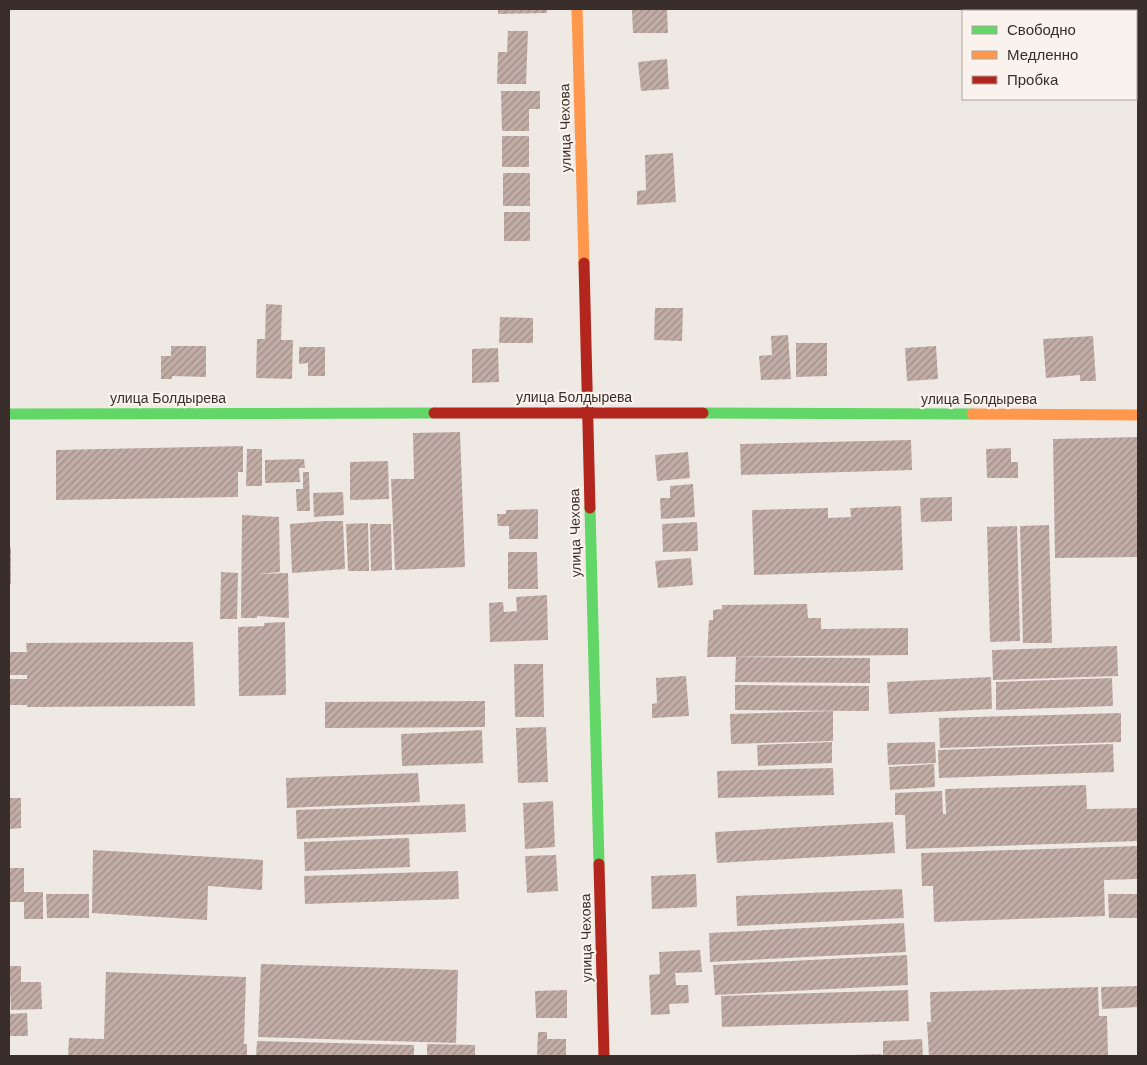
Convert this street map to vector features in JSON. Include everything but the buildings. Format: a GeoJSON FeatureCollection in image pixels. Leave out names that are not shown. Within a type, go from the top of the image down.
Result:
{"type":"FeatureCollection","features":[{"type":"Feature","properties":{"kind":"street","name":"улица Чехова"},"geometry":{"type":"LineString","coordinates":[[577,9],[604,1056]]}},
{"type":"Feature","properties":{"kind":"street","name":"улица Болдырева"},"geometry":{"type":"LineString","coordinates":[[9,414],[587,412],[1138,415]]}},
{"type":"Feature","properties":{"kind":"traffic: fast"},"geometry":{"type":"LineString","coordinates":[[9,414],[434,413]]}},
{"type":"Feature","properties":{"kind":"traffic: fast"},"geometry":{"type":"LineString","coordinates":[[703,413],[972,414]]}},
{"type":"Feature","properties":{"kind":"traffic: fast"},"geometry":{"type":"LineString","coordinates":[[590,508],[599,864]]}},
{"type":"Feature","properties":{"kind":"traffic: slow"},"geometry":{"type":"LineString","coordinates":[[577,9],[584,263]]}},
{"type":"Feature","properties":{"kind":"traffic: slow"},"geometry":{"type":"LineString","coordinates":[[972,414],[1138,415]]}},
{"type":"Feature","properties":{"kind":"traffic: jam"},"geometry":{"type":"LineString","coordinates":[[584,263],[590,508]]}},
{"type":"Feature","properties":{"kind":"traffic: jam"},"geometry":{"type":"LineString","coordinates":[[434,413],[703,413]]}},
{"type":"Feature","properties":{"kind":"traffic: jam"},"geometry":{"type":"LineString","coordinates":[[599,864],[604,1056]]}}]}
